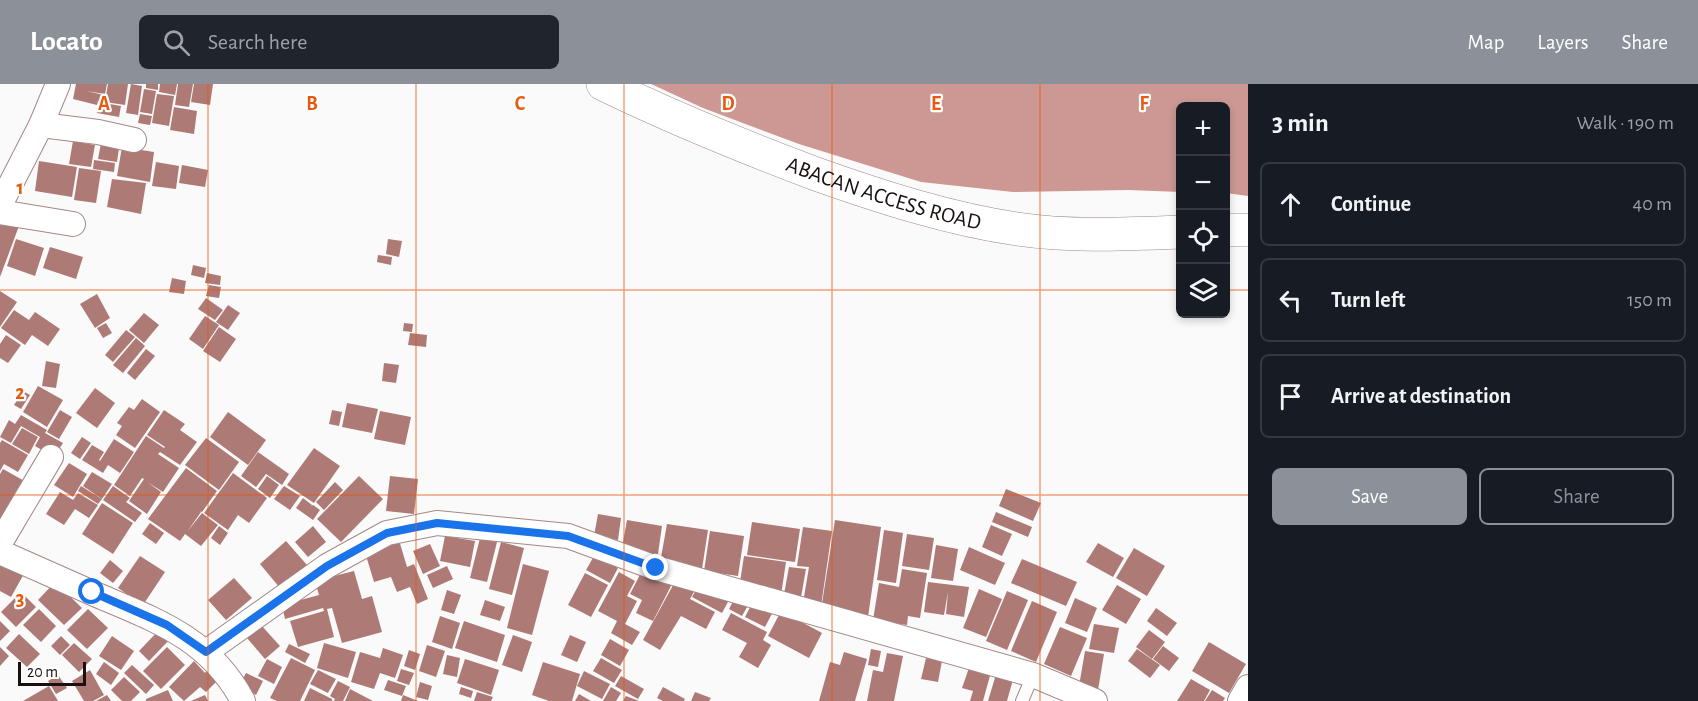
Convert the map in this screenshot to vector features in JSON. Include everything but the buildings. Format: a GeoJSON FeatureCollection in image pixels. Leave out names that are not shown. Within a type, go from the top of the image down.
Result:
{"type":"FeatureCollection","features":[{"type":"Feature","properties":{"kind":"street"},"geometry":{"type":"LineString","coordinates":[[0,205],[58,84]]}},
{"type":"Feature","properties":{"kind":"street","name":"ABACAN ACCESS ROAD"},"geometry":{"type":"LineString","coordinates":[[603,84],[668,116],[772,157],[869,192],[966,219],[1019,229],[1106,234],[1176,231]]}},
{"type":"Feature","properties":{"kind":"street"},"geometry":{"type":"LineString","coordinates":[[40,125],[99,132],[134,140]]}},
{"type":"Feature","properties":{"kind":"street"},"geometry":{"type":"LineString","coordinates":[[0,212],[73,224]]}},
{"type":"Feature","properties":{"kind":"street"},"geometry":{"type":"LineString","coordinates":[[1230,230],[1248,230]]}},
{"type":"Feature","properties":{"kind":"street"},"geometry":{"type":"LineString","coordinates":[[0,543],[51,457]]}},
{"type":"Feature","properties":{"kind":"street"},"geometry":{"type":"LineString","coordinates":[[206,652],[327,566],[387,533],[437,523],[568,536],[656,568],[1033,675],[1095,701]]}},
{"type":"Feature","properties":{"kind":"street"},"geometry":{"type":"LineString","coordinates":[[0,552],[167,625],[206,652],[234,684],[243,701]]}},
{"type":"Feature","properties":{"kind":"street"},"geometry":{"type":"LineString","coordinates":[[1240,701],[1248,687]]}},
{"type":"Feature","properties":{"kind":"lane"},"geometry":{"type":"LineString","coordinates":[[1022,701],[1033,675]]}},
{"type":"Feature","properties":{"kind":"shaded area"},"geometry":{"type":"Polygon","coordinates":[[[651,84],[1248,84],[1248,196],[1230,194],[1230,102],[1176,102],[1176,192],[1128,190],[1013,192],[921,182],[799,144],[703,108],[651,84]]]}},
{"type":"Feature","properties":{"kind":"route"},"geometry":{"type":"LineString","coordinates":[[92,592],[167,625],[206,652],[327,566],[387,533],[437,523],[568,536],[656,568]]}}]}
